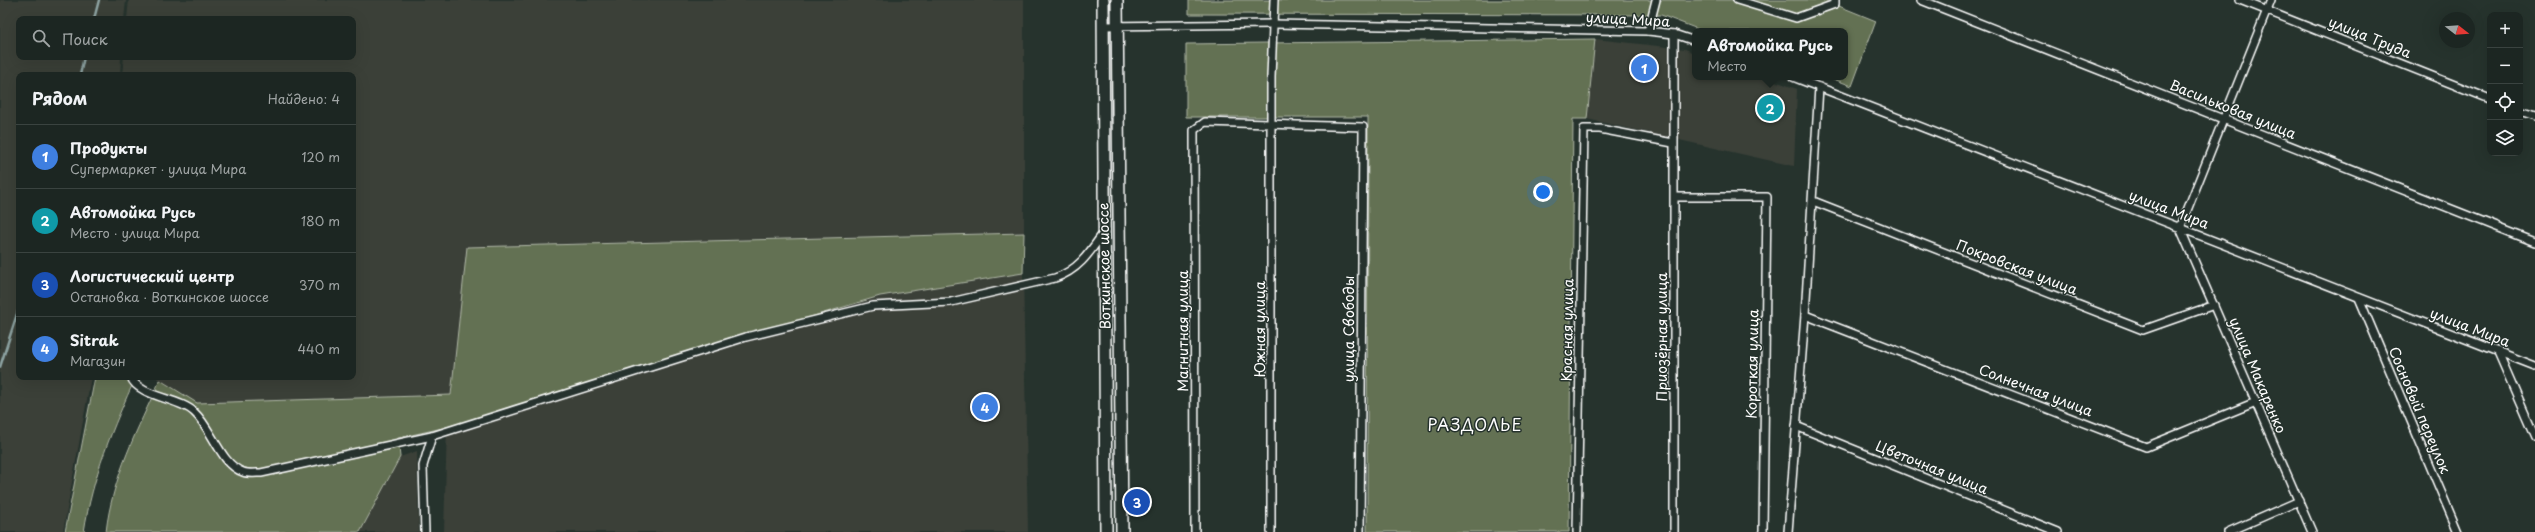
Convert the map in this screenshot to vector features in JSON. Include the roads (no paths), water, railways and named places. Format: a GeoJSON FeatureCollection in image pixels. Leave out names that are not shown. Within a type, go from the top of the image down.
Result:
{"type":"FeatureCollection","features":[{"type":"Feature","properties":{"kind":"main road","name":"Воткинское шоссе"},"geometry":{"type":"LineString","coordinates":[[1103,0],[1106,230],[1106,532]]}},
{"type":"Feature","properties":{"kind":"main road","name":"Воткинское шоссе"},"geometry":{"type":"LineString","coordinates":[[1117,0],[1122,532]]}},
{"type":"Feature","properties":{"kind":"street","name":"Южная улица"},"geometry":{"type":"LineString","coordinates":[[1271,532],[1271,77],[1274,0]]}},
{"type":"Feature","properties":{"kind":"street"},"geometry":{"type":"LineString","coordinates":[[1648,31],[1656,0]]}},
{"type":"Feature","properties":{"kind":"street"},"geometry":{"type":"LineString","coordinates":[[1737,0],[1796,18],[1835,2]]}},
{"type":"Feature","properties":{"kind":"street","name":"Васильковая улица"},"geometry":{"type":"LineString","coordinates":[[1921,0],[2535,242]]}},
{"type":"Feature","properties":{"kind":"street","name":"улица Труда"},"geometry":{"type":"LineString","coordinates":[[2240,0],[2487,98]]}},
{"type":"Feature","properties":{"kind":"street"},"geometry":{"type":"LineString","coordinates":[[2180,228],[2271,0]]}},
{"type":"Feature","properties":{"kind":"street","name":"улица Мира"},"geometry":{"type":"LineString","coordinates":[[1103,26],[1274,24],[1648,31],[1674,34],[1692,40]]}},
{"type":"Feature","properties":{"kind":"street","name":"Приозёрная улица"},"geometry":{"type":"LineString","coordinates":[[1674,34],[1674,532]]}},
{"type":"Feature","properties":{"kind":"street","name":"улица Мира"},"geometry":{"type":"LineString","coordinates":[[1802,80],[2535,366]]}},
{"type":"Feature","properties":{"kind":"street"},"geometry":{"type":"LineString","coordinates":[[1788,532],[1805,315],[1819,86]]}},
{"type":"Feature","properties":{"kind":"street"},"geometry":{"type":"LineString","coordinates":[[2523,111],[2535,116]]}},
{"type":"Feature","properties":{"kind":"street","name":"Магнитная улица"},"geometry":{"type":"LineString","coordinates":[[1195,532],[1194,130],[1206,122],[1272,125]]}},
{"type":"Feature","properties":{"kind":"street","name":"улица Свободы"},"geometry":{"type":"LineString","coordinates":[[1272,125],[1363,127],[1360,532]]}},
{"type":"Feature","properties":{"kind":"street","name":"Красная улица"},"geometry":{"type":"LineString","coordinates":[[1577,532],[1584,129],[1600,129],[1673,143]]}},
{"type":"Feature","properties":{"kind":"street","name":"Короткая улица"},"geometry":{"type":"LineString","coordinates":[[1675,196],[1767,197],[1763,532]]}},
{"type":"Feature","properties":{"kind":"street","name":"Покровская улица"},"geometry":{"type":"LineString","coordinates":[[1812,201],[2143,330],[2214,305]]}},
{"type":"Feature","properties":{"kind":"street","name":"улица Макаренко"},"geometry":{"type":"LineString","coordinates":[[2180,228],[2312,532]]}},
{"type":"Feature","properties":{"kind":"street"},"geometry":{"type":"LineString","coordinates":[[132,380],[144,390],[193,410],[210,430],[224,456],[244,473],[261,473],[432,436],[746,337],[873,306],[951,302],[1055,278],[1069,273],[1084,260],[1106,230]]}},
{"type":"Feature","properties":{"kind":"street","name":"Сосновый переулок"},"geometry":{"type":"LineString","coordinates":[[2358,298],[2458,532]]}},
{"type":"Feature","properties":{"kind":"street","name":"Солнечная улица"},"geometry":{"type":"LineString","coordinates":[[1805,315],[2146,447],[2256,402]]}},
{"type":"Feature","properties":{"kind":"street"},"geometry":{"type":"LineString","coordinates":[[2498,352],[2535,437]]}},
{"type":"Feature","properties":{"kind":"street","name":"Цветочная улица"},"geometry":{"type":"LineString","coordinates":[[1796,426],[2058,532]]}},
{"type":"Feature","properties":{"kind":"street"},"geometry":{"type":"LineString","coordinates":[[425,532],[423,466],[432,436]]}},
{"type":"Feature","properties":{"kind":"street"},"geometry":{"type":"LineString","coordinates":[[2228,532],[2299,501]]}},
{"type":"Feature","properties":{"kind":"waterway"},"geometry":{"type":"LineString","coordinates":[[95,16],[99,0]]}},
{"type":"Feature","properties":{"kind":"waterway"},"geometry":{"type":"LineString","coordinates":[[81,72],[83,60]]}},
{"type":"Feature","properties":{"kind":"waterway"},"geometry":{"type":"LineString","coordinates":[[0,367],[16,317]]}},
{"type":"Feature","properties":{"kind":"place","name":"Продукты"},"geometry":{"type":"Point","coordinates":[1644,68]}},
{"type":"Feature","properties":{"kind":"place","name":"Автомойка Русь"},"geometry":{"type":"Point","coordinates":[1770,108]}},
{"type":"Feature","properties":{"kind":"place","name":"Sitrak"},"geometry":{"type":"Point","coordinates":[985,407]}},
{"type":"Feature","properties":{"kind":"place","name":"Логистический центр"},"geometry":{"type":"Point","coordinates":[1137,502]}},
{"type":"Feature","properties":{"kind":"district","name":"РАЗДОЛЬЕ"},"geometry":{"type":"Point","coordinates":[1475,424]}}]}
